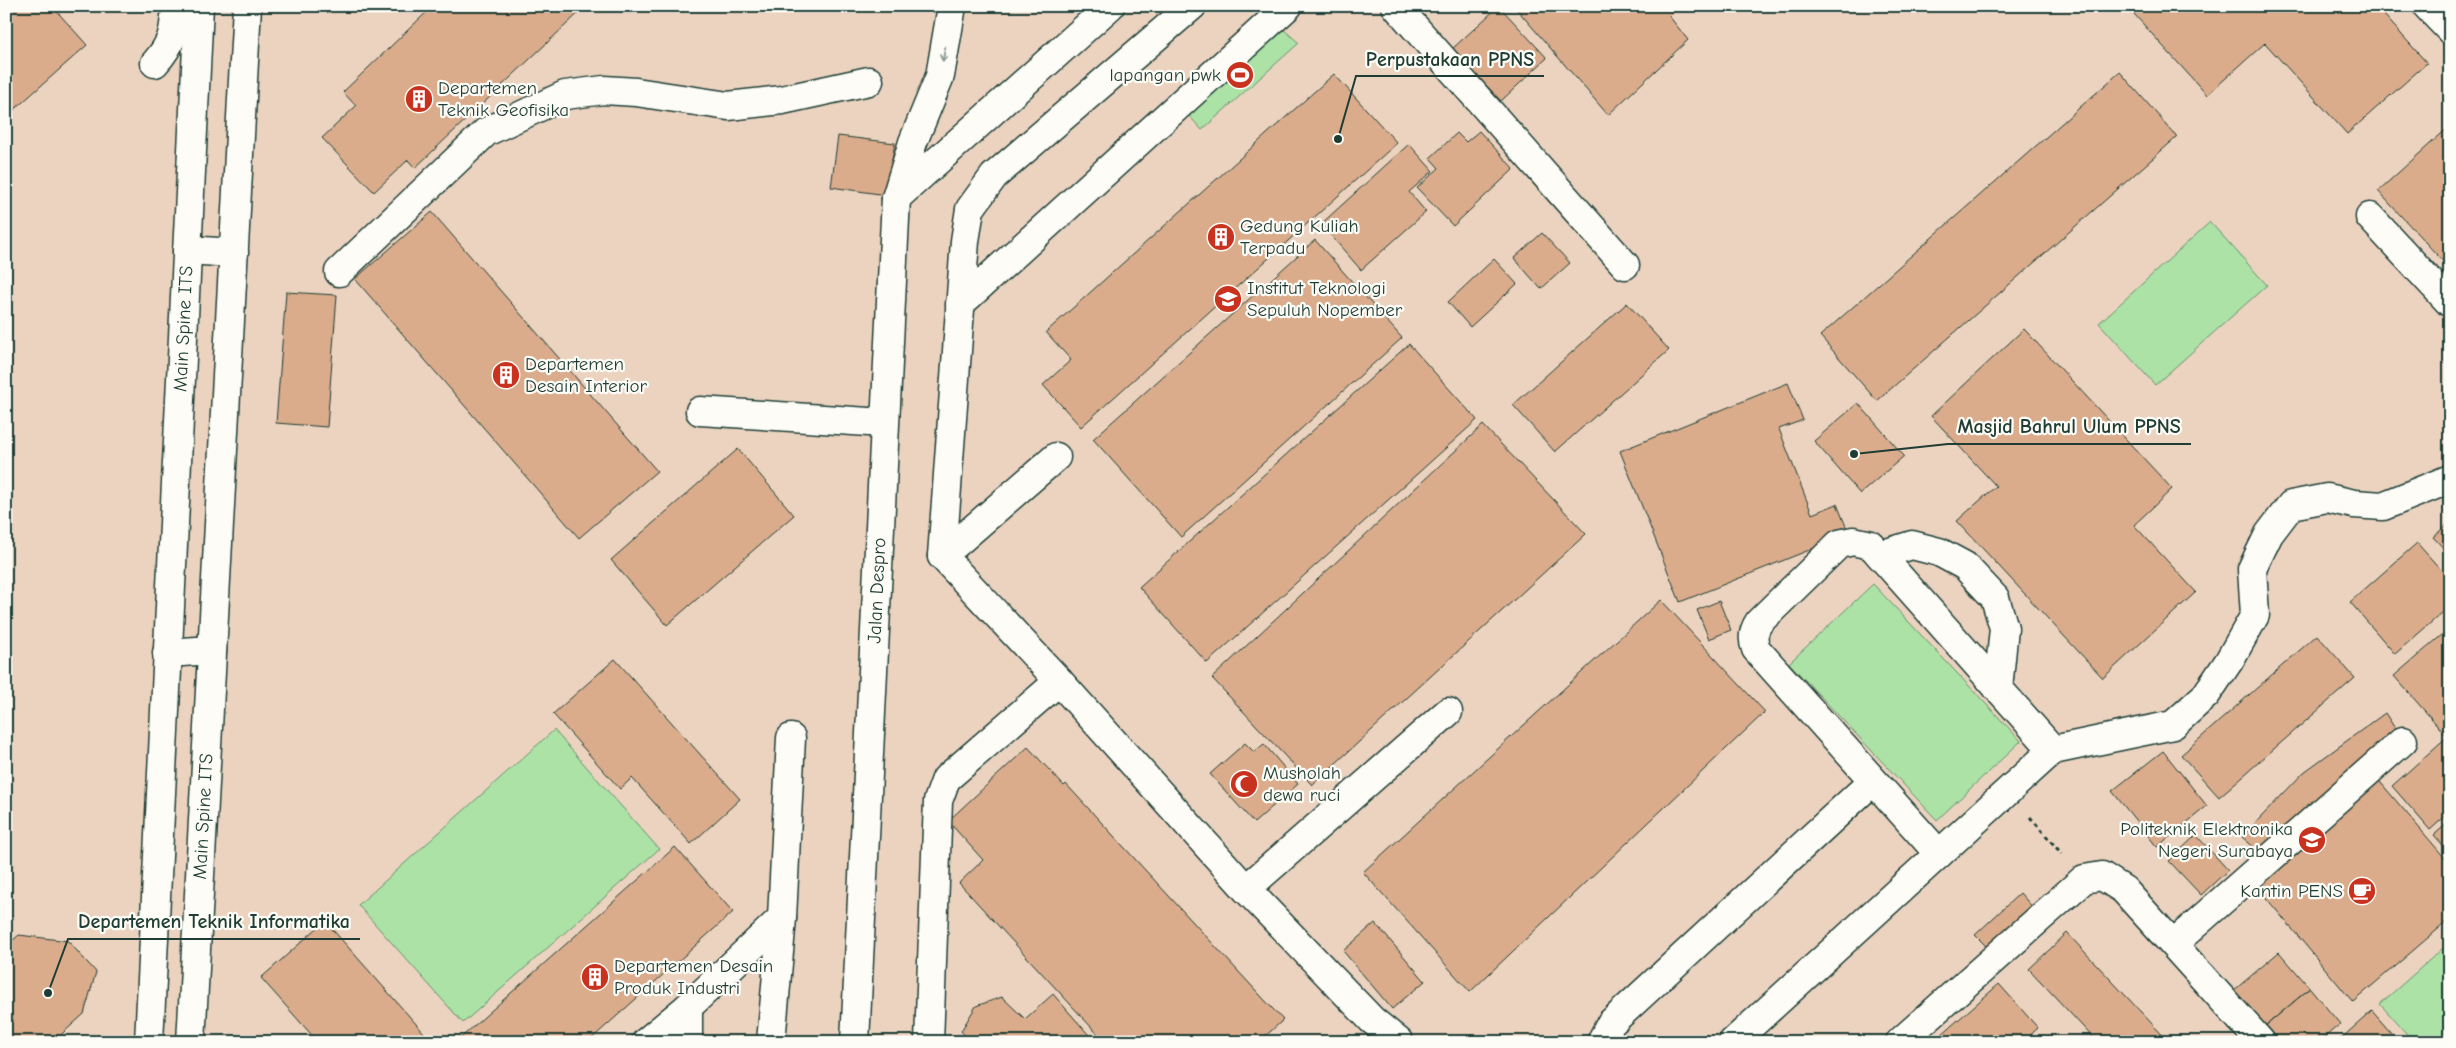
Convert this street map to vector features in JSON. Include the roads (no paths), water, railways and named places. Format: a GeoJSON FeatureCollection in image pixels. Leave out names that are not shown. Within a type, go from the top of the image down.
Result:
{"type":"FeatureCollection","features":[{"type":"Feature","properties":{"kind":"street"},"geometry":{"type":"LineString","coordinates":[[155,63],[167,50],[174,34],[176,6]]}},
{"type":"Feature","properties":{"kind":"street","name":"Main Spine ITS"},"geometry":{"type":"LineString","coordinates":[[157,1041],[167,652],[199,6]]}},
{"type":"Feature","properties":{"kind":"street","name":"Main Spine ITS"},"geometry":{"type":"LineString","coordinates":[[191,1042],[247,6]]}},
{"type":"Feature","properties":{"kind":"street","name":"Jalan Despro"},"geometry":{"type":"LineString","coordinates":[[855,1042],[896,198],[913,142],[940,76],[952,6]]}},
{"type":"Feature","properties":{"kind":"street"},"geometry":{"type":"LineString","coordinates":[[896,198],[1110,6]]}},
{"type":"Feature","properties":{"kind":"street"},"geometry":{"type":"LineString","coordinates":[[1192,6],[994,176],[970,209],[965,241],[942,556],[1059,681],[1246,889],[1372,1020],[1399,1042]]}},
{"type":"Feature","properties":{"kind":"street"},"geometry":{"type":"LineString","coordinates":[[960,304],[1288,6]]}},
{"type":"Feature","properties":{"kind":"street"},"geometry":{"type":"LineString","coordinates":[[1396,6],[1625,264]]}},
{"type":"Feature","properties":{"kind":"street"},"geometry":{"type":"LineString","coordinates":[[2427,6],[2450,30]]}},
{"type":"Feature","properties":{"kind":"street"},"geometry":{"type":"LineString","coordinates":[[339,272],[486,132],[565,95],[604,90],[636,92],[728,106],[782,100],[869,80]]}},
{"type":"Feature","properties":{"kind":"street"},"geometry":{"type":"LineString","coordinates":[[2370,217],[2450,303]]}},
{"type":"Feature","properties":{"kind":"street"},"geometry":{"type":"LineString","coordinates":[[187,250],[234,253]]}},
{"type":"Feature","properties":{"kind":"street"},"geometry":{"type":"LineString","coordinates":[[700,411],[884,423]]}},
{"type":"Feature","properties":{"kind":"street"},"geometry":{"type":"LineString","coordinates":[[942,556],[1056,457]]}},
{"type":"Feature","properties":{"kind":"street"},"geometry":{"type":"LineString","coordinates":[[1733,1042],[2052,750],[2173,725],[2206,695],[2229,661],[2255,615],[2252,569],[2269,534],[2291,505],[2327,498],[2354,504],[2383,506],[2450,479]]}},
{"type":"Feature","properties":{"kind":"street"},"geometry":{"type":"LineString","coordinates":[[1939,854],[1756,649],[1753,638],[1759,622],[1839,544],[1854,541],[1871,544],[2052,750]]}},
{"type":"Feature","properties":{"kind":"street"},"geometry":{"type":"LineString","coordinates":[[1880,555],[1912,545],[1939,552],[1965,566],[1996,598],[2004,628],[1998,689]]}},
{"type":"Feature","properties":{"kind":"street"},"geometry":{"type":"LineString","coordinates":[[167,652],[212,650]]}},
{"type":"Feature","properties":{"kind":"street"},"geometry":{"type":"LineString","coordinates":[[929,1042],[938,801],[946,779],[1059,681]]}},
{"type":"Feature","properties":{"kind":"street"},"geometry":{"type":"LineString","coordinates":[[1246,889],[1448,712]]}},
{"type":"Feature","properties":{"kind":"street"},"geometry":{"type":"LineString","coordinates":[[771,1042],[782,918],[791,738]]}},
{"type":"Feature","properties":{"kind":"street"},"geometry":{"type":"LineString","coordinates":[[2173,944],[2404,741]]}},
{"type":"Feature","properties":{"kind":"street"},"geometry":{"type":"LineString","coordinates":[[1601,1042],[1611,1023],[1873,782]]}},
{"type":"Feature","properties":{"kind":"street"},"geometry":{"type":"LineString","coordinates":[[1900,1042],[2084,879],[2102,876],[2124,890],[2261,1042]]}},
{"type":"Feature","properties":{"kind":"street"},"geometry":{"type":"LineString","coordinates":[[646,1042],[688,1007],[782,918]]}},
{"type":"Feature","properties":{"kind":"street"},"geometry":{"type":"LineString","coordinates":[[688,1007],[688,1042]]}},
{"type":"Feature","properties":{"kind":"place","name":"lapangan pwk"},"geometry":{"type":"Point","coordinates":[1240,75]}},
{"type":"Feature","properties":{"kind":"place","name":"Departemen Teknik Geofisika"},"geometry":{"type":"Point","coordinates":[419,99]}},
{"type":"Feature","properties":{"kind":"place","name":"Perpustakaan PPNS"},"geometry":{"type":"Point","coordinates":[1338,139]}},
{"type":"Feature","properties":{"kind":"place","name":"Gedung Kuliah Terpadu"},"geometry":{"type":"Point","coordinates":[1221,237]}},
{"type":"Feature","properties":{"kind":"place","name":"Institut Teknologi Sepuluh Nopember"},"geometry":{"type":"Point","coordinates":[1228,299]}},
{"type":"Feature","properties":{"kind":"place","name":"Departemen Desain Interior"},"geometry":{"type":"Point","coordinates":[506,375]}},
{"type":"Feature","properties":{"kind":"place","name":"Masjid Bahrul Ulum PPNS"},"geometry":{"type":"Point","coordinates":[1854,454]}},
{"type":"Feature","properties":{"kind":"place","name":"Musholah dewa ruci"},"geometry":{"type":"Point","coordinates":[1244,784]}},
{"type":"Feature","properties":{"kind":"place","name":"Politeknik Elektronika Negeri Surabaya"},"geometry":{"type":"Point","coordinates":[2312,840]}},
{"type":"Feature","properties":{"kind":"place","name":"Kantin PENS"},"geometry":{"type":"Point","coordinates":[2362,891]}},
{"type":"Feature","properties":{"kind":"place","name":"Departemen Desain Produk Industri"},"geometry":{"type":"Point","coordinates":[595,977]}},
{"type":"Feature","properties":{"kind":"place","name":"Departemen Teknik Informatika"},"geometry":{"type":"Point","coordinates":[48,993]}}]}
